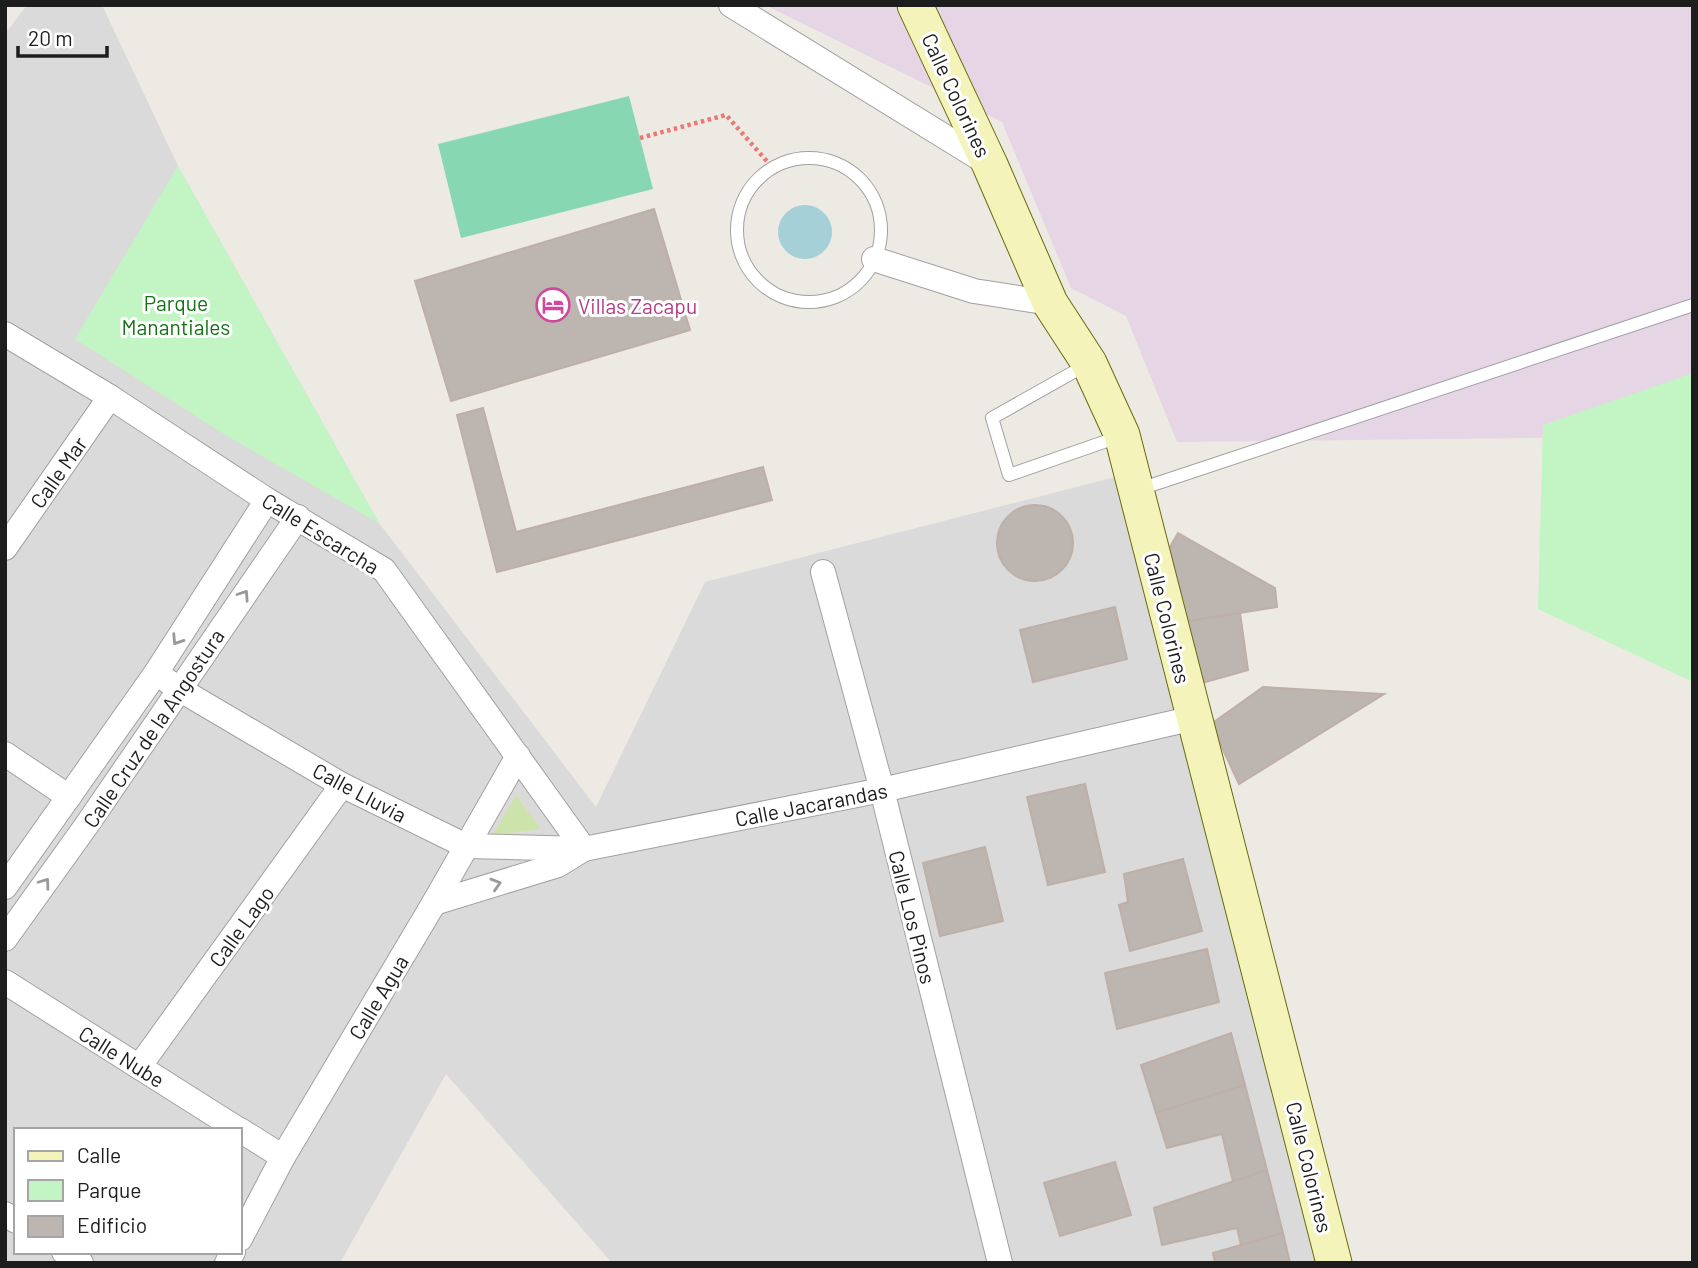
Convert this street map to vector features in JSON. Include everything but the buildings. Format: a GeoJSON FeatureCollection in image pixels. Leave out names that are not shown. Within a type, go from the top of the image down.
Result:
{"type":"FeatureCollection","features":[{"type":"Feature","properties":{"kind":"main road","name":"Calle Colorines"},"geometry":{"type":"LineString","coordinates":[[915,5],[990,165],[1050,303],[1088,363],[1122,435],[1334,1263]]}},
{"type":"Feature","properties":{"kind":"street"},"geometry":{"type":"LineString","coordinates":[[731,5],[990,165]]}},
{"type":"Feature","properties":{"kind":"street"},"geometry":{"type":"LineString","coordinates":[[874,259],[974,290],[1050,303]]}},
{"type":"Feature","properties":{"kind":"street","name":"Calle Escarcha"},"geometry":{"type":"LineString","coordinates":[[5,334],[110,397],[267,500],[384,569],[584,849]]}},
{"type":"Feature","properties":{"kind":"street","name":"Calle Mar"},"geometry":{"type":"LineString","coordinates":[[5,548],[110,397]]}},
{"type":"Feature","properties":{"kind":"street","name":"Calle Cruz de la Angostura"},"geometry":{"type":"LineString","coordinates":[[5,887],[156,673],[267,500]]}},
{"type":"Feature","properties":{"kind":"street","name":"Calle Cruz de la Angostura"},"geometry":{"type":"LineString","coordinates":[[5,939],[86,827],[298,517]]}},
{"type":"Feature","properties":{"kind":"street","name":"Calle Los Pinos"},"geometry":{"type":"LineString","coordinates":[[823,572],[882,790],[1000,1263]]}},
{"type":"Feature","properties":{"kind":"street","name":"Calle Lluvia"},"geometry":{"type":"LineString","coordinates":[[156,673],[342,785],[466,846],[584,849]]}},
{"type":"Feature","properties":{"kind":"street","name":"Calle Jacarandas"},"geometry":{"type":"LineString","coordinates":[[434,903],[558,865],[584,849],[882,790],[1194,718]]}},
{"type":"Feature","properties":{"kind":"street"},"geometry":{"type":"LineString","coordinates":[[5,754],[69,797]]}},
{"type":"Feature","properties":{"kind":"street","name":"Calle Agua"},"geometry":{"type":"LineString","coordinates":[[242,1236],[284,1157],[518,755]]}},
{"type":"Feature","properties":{"kind":"street","name":"Calle Lago"},"geometry":{"type":"LineString","coordinates":[[139,1067],[342,785]]}},
{"type":"Feature","properties":{"kind":"street","name":"Calle Nube"},"geometry":{"type":"LineString","coordinates":[[5,982],[237,1128]]}},
{"type":"Feature","properties":{"kind":"street","name":"Calle Nube"},"geometry":{"type":"LineString","coordinates":[[242,1131],[284,1157]]}},
{"type":"Feature","properties":{"kind":"lane"},"geometry":{"type":"LineString","coordinates":[[819,158],[842,166],[861,180],[874,200],[882,221],[879,247],[870,269],[855,286],[834,298],[811,303],[788,299],[767,289],[750,271],[740,250],[737,227],[742,204],[755,183],[773,168],[795,159],[819,158]]}},
{"type":"Feature","properties":{"kind":"lane"},"geometry":{"type":"LineString","coordinates":[[1136,491],[1693,305]]}},
{"type":"Feature","properties":{"kind":"lane"},"geometry":{"type":"LineString","coordinates":[[1088,363],[992,418],[1009,475],[1122,435]]}},
{"type":"Feature","properties":{"kind":"path"},"geometry":{"type":"LineString","coordinates":[[640,138],[726,114],[773,168]]}},
{"type":"Feature","properties":{"kind":"shaded area"},"geometry":{"type":"Polygon","coordinates":[[[27,5],[102,5],[178,166],[379,523],[596,807],[705,582],[1131,473],[1334,1263],[612,1263],[446,1074],[340,1263],[5,1263],[5,34],[27,5]]]}},
{"type":"Feature","properties":{"kind":"shaded area"},"geometry":{"type":"Polygon","coordinates":[[[765,5],[1693,5],[1693,436],[1177,442],[1126,316],[1071,288],[1002,122],[765,5]]]}},
{"type":"Feature","properties":{"kind":"green space"},"geometry":{"type":"Polygon","coordinates":[[[629,96],[653,189],[461,238],[438,144],[629,96]]]}},
{"type":"Feature","properties":{"kind":"green space","name":"Parque Manantiales"},"geometry":{"type":"Polygon","coordinates":[[[178,166],[379,523],[227,436],[75,339],[178,166]]]}},
{"type":"Feature","properties":{"kind":"green space"},"geometry":{"type":"Polygon","coordinates":[[[1693,373],[1693,682],[1538,609],[1543,425],[1693,373]]]}},
{"type":"Feature","properties":{"kind":"green space"},"geometry":{"type":"Polygon","coordinates":[[[516,795],[541,829],[492,836],[516,795]]]}},
{"type":"Feature","properties":{"kind":"water"},"geometry":{"type":"Polygon","coordinates":[[[805,205],[824,213],[832,232],[824,251],[805,259],[786,251],[778,232],[786,213],[805,205]]]}},
{"type":"Feature","properties":{"kind":"place","name":"Villas Zacapu"},"geometry":{"type":"Point","coordinates":[553,305]}}]}
